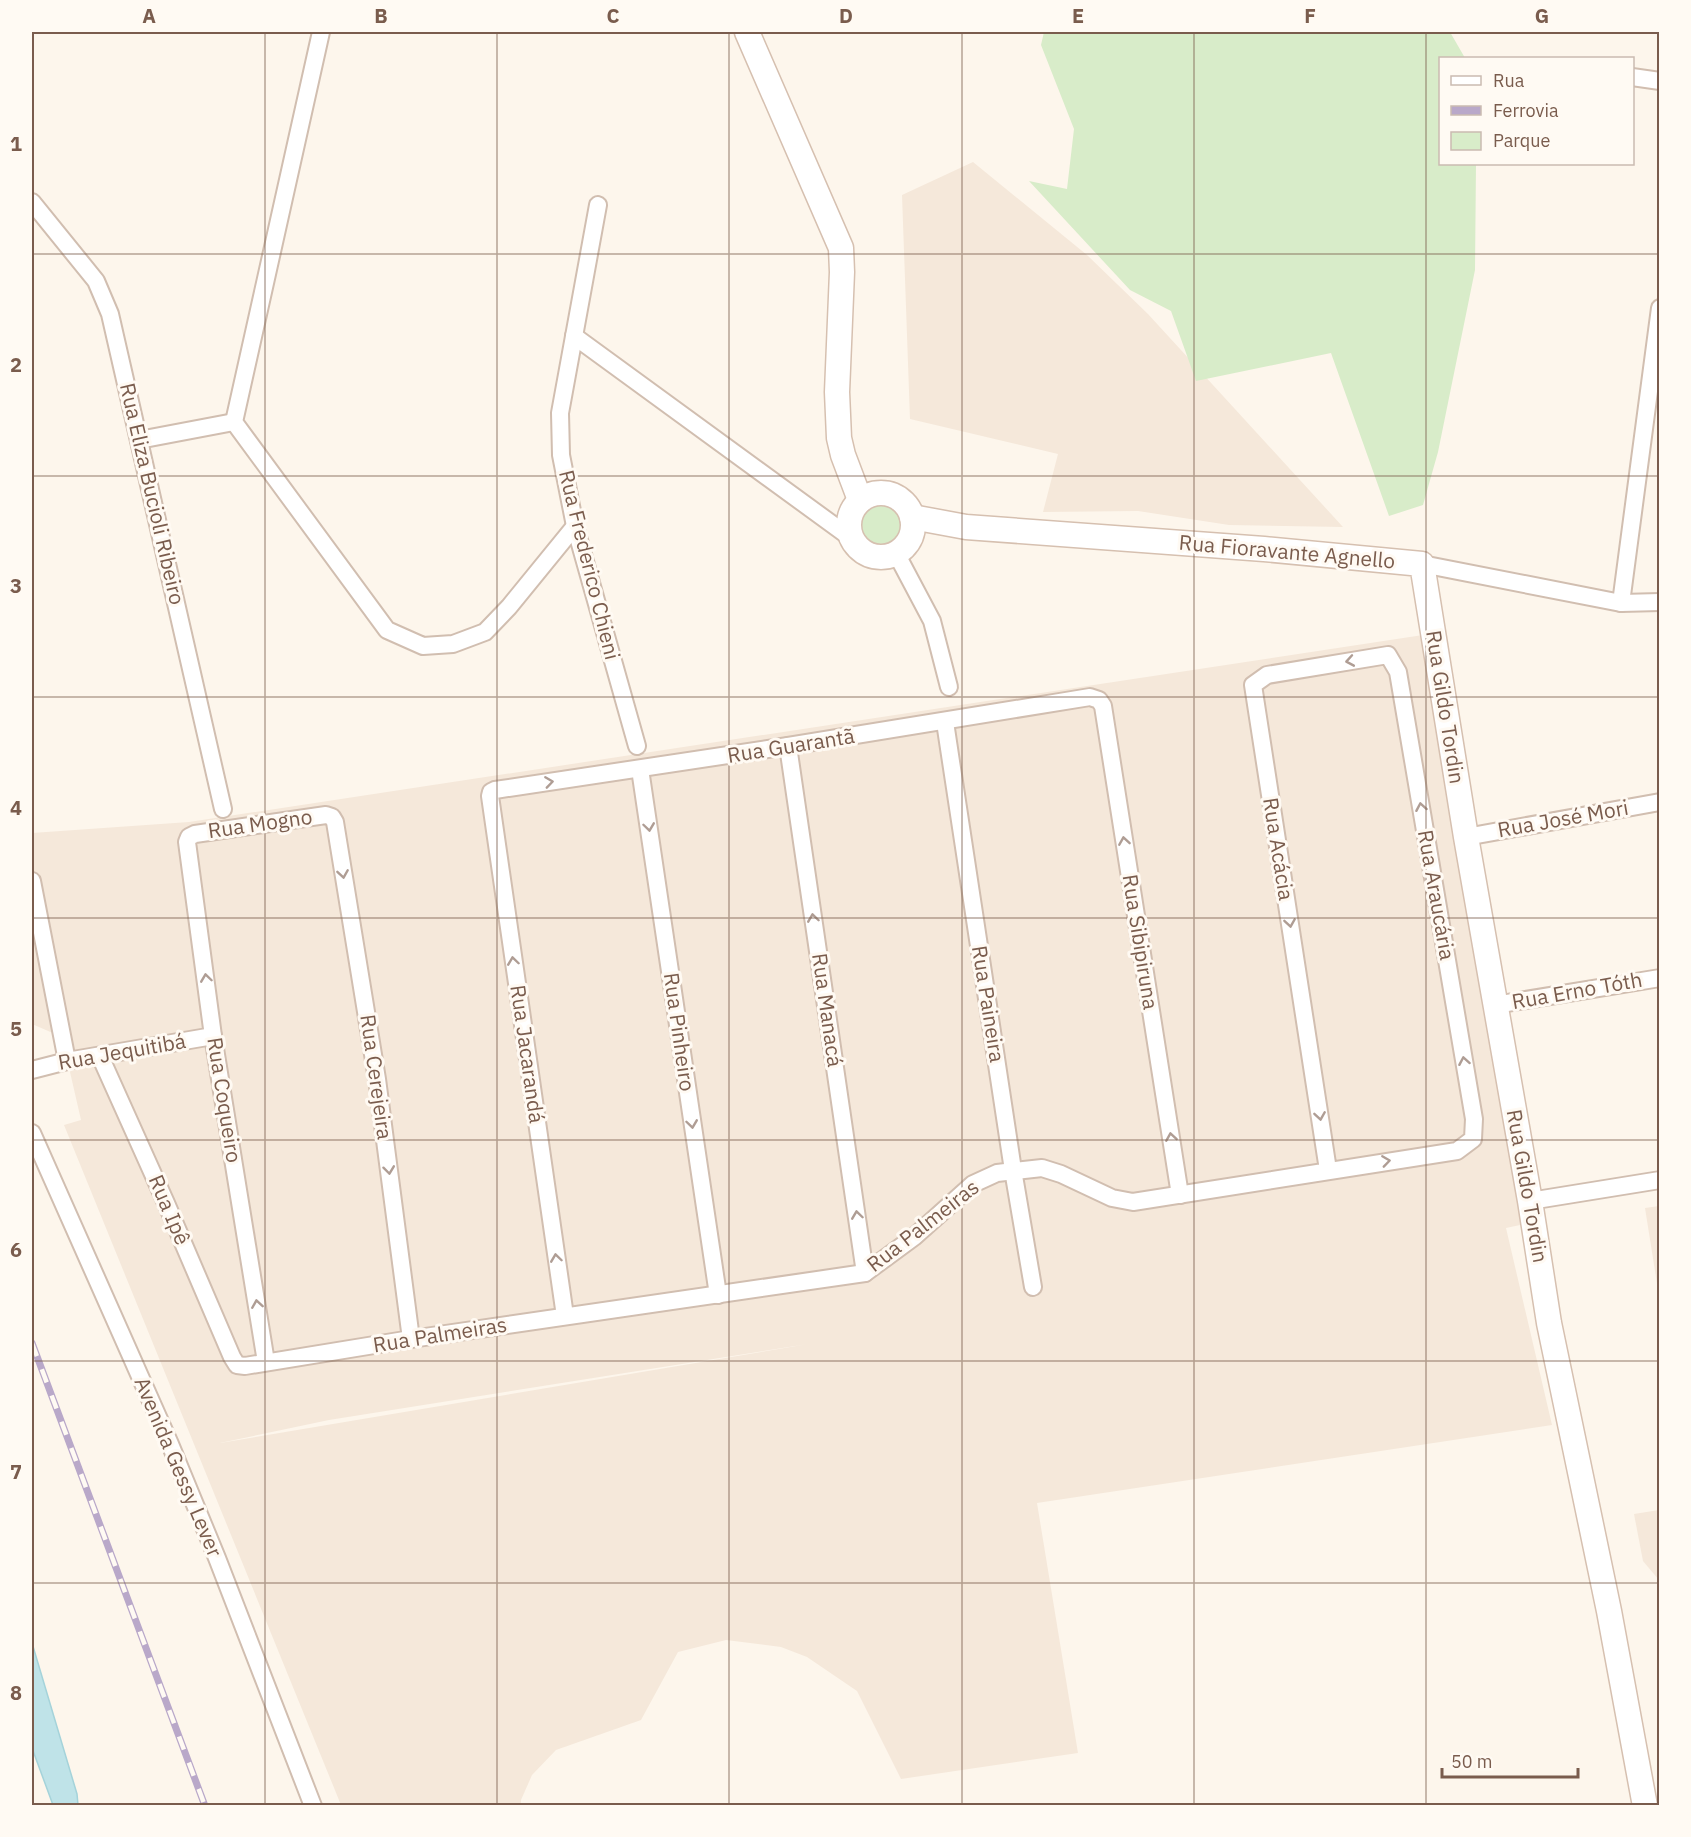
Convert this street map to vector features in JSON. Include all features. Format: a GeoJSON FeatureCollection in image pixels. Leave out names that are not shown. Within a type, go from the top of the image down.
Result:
{"type":"FeatureCollection","features":[{"type":"Feature","properties":{"kind":"main road"},"geometry":{"type":"LineString","coordinates":[[747,32],[841,248],[837,393],[839,438],[860,500]]}},
{"type":"Feature","properties":{"kind":"main road"},"geometry":{"type":"LineString","coordinates":[[880,492],[901,499],[908,507],[912,517],[913,528],[910,538],[904,547],[886,557],[875,557],[866,553],[857,547],[851,538],[849,518],[853,508],[870,494],[880,492]]}},
{"type":"Feature","properties":{"kind":"main road","name":"Rua Fioravante Agnello"},"geometry":{"type":"LineString","coordinates":[[912,517],[966,527],[1422,564]]}},
{"type":"Feature","properties":{"kind":"main road","name":"Rua Gildo Tordin"},"geometry":{"type":"LineString","coordinates":[[1422,564],[1549,1323],[1609,1611],[1645,1806]]}},
{"type":"Feature","properties":{"kind":"street"},"geometry":{"type":"LineString","coordinates":[[321,32],[234,422],[387,630],[423,646],[453,644],[485,632],[509,607],[575,526]]}},
{"type":"Feature","properties":{"kind":"street"},"geometry":{"type":"LineString","coordinates":[[1634,77],[1659,81]]}},
{"type":"Feature","properties":{"kind":"street","name":"Rua Eliza Bucioli Ribeiro"},"geometry":{"type":"LineString","coordinates":[[32,202],[96,281],[110,314],[223,809]]}},
{"type":"Feature","properties":{"kind":"street","name":"Rua Frederico Chieni"},"geometry":{"type":"LineString","coordinates":[[598,205],[560,412],[561,455],[575,526],[637,746]]}},
{"type":"Feature","properties":{"kind":"street"},"geometry":{"type":"LineString","coordinates":[[1621,603],[1659,308]]}},
{"type":"Feature","properties":{"kind":"street"},"geometry":{"type":"LineString","coordinates":[[574,336],[851,538]]}},
{"type":"Feature","properties":{"kind":"street"},"geometry":{"type":"LineString","coordinates":[[139,440],[234,422]]}},
{"type":"Feature","properties":{"kind":"street"},"geometry":{"type":"LineString","coordinates":[[896,553],[932,621],[949,687]]}},
{"type":"Feature","properties":{"kind":"street","name":"Rua Fioravante Agnello"},"geometry":{"type":"LineString","coordinates":[[1422,564],[1621,603],[1659,602]]}},
{"type":"Feature","properties":{"kind":"street","name":"Rua Acácia"},"geometry":{"type":"LineString","coordinates":[[1328,1170],[1253,685],[1267,675],[1388,655],[1398,672]]}},
{"type":"Feature","properties":{"kind":"street","name":"Rua Araucária"},"geometry":{"type":"LineString","coordinates":[[1398,672],[1474,1119]]}},
{"type":"Feature","properties":{"kind":"street","name":"Rua Guarantã"},"geometry":{"type":"LineString","coordinates":[[491,792],[945,722],[1090,697]]}},
{"type":"Feature","properties":{"kind":"street","name":"Rua Sibipiruna"},"geometry":{"type":"LineString","coordinates":[[1090,697],[1099,700],[1103,706],[1180,1195]]}},
{"type":"Feature","properties":{"kind":"street","name":"Rua Paineira"},"geometry":{"type":"LineString","coordinates":[[945,722],[1033,1287]]}},
{"type":"Feature","properties":{"kind":"street","name":"Rua Manacá"},"geometry":{"type":"LineString","coordinates":[[788,746],[865,1273]]}},
{"type":"Feature","properties":{"kind":"street","name":"Rua Pinheiro"},"geometry":{"type":"LineString","coordinates":[[640,769],[718,1295]]}},
{"type":"Feature","properties":{"kind":"street","name":"Rua Jacarandá"},"geometry":{"type":"LineString","coordinates":[[491,792],[489,796],[565,1316]]}},
{"type":"Feature","properties":{"kind":"street","name":"Rua José Mori"},"geometry":{"type":"LineString","coordinates":[[1466,837],[1659,802]]}},
{"type":"Feature","properties":{"kind":"street","name":"Rua Mogno"},"geometry":{"type":"LineString","coordinates":[[189,837],[206,832],[326,815],[332,817]]}},
{"type":"Feature","properties":{"kind":"street","name":"Rua Cerejeira"},"geometry":{"type":"LineString","coordinates":[[332,817],[335,822],[377,1079],[411,1339]]}},
{"type":"Feature","properties":{"kind":"street","name":"Rua Coqueiro"},"geometry":{"type":"LineString","coordinates":[[189,837],[187,842],[213,1036],[266,1362]]}},
{"type":"Feature","properties":{"kind":"street"},"geometry":{"type":"LineString","coordinates":[[32,881],[68,1061]]}},
{"type":"Feature","properties":{"kind":"street","name":"Rua Erno Tóth"},"geometry":{"type":"LineString","coordinates":[[1495,1005],[1659,978]]}},
{"type":"Feature","properties":{"kind":"street","name":"Rua Jequitibá"},"geometry":{"type":"LineString","coordinates":[[32,1070],[68,1061],[213,1036]]}},
{"type":"Feature","properties":{"kind":"street","name":"Rua Ipê"},"geometry":{"type":"LineString","coordinates":[[100,1056],[237,1365]]}},
{"type":"Feature","properties":{"kind":"street","name":"Rua Palmeiras"},"geometry":{"type":"LineString","coordinates":[[237,1365],[244,1366],[411,1339],[865,1273],[914,1237],[973,1184],[997,1173],[1042,1168],[1061,1174],[1112,1198],[1133,1202],[1457,1151],[1473,1139],[1474,1119]]}},
{"type":"Feature","properties":{"kind":"street","name":"Avenida Gessy Lever"},"geometry":{"type":"LineString","coordinates":[[32,1133],[170,1444],[217,1558],[313,1806]]}},
{"type":"Feature","properties":{"kind":"street"},"geometry":{"type":"LineString","coordinates":[[1530,1201],[1659,1180]]}},
{"type":"Feature","properties":{"kind":"shaded area"},"geometry":{"type":"Polygon","coordinates":[[[973,162],[1087,255],[1148,314],[1343,527],[1229,525],[1138,511],[1043,512],[1058,454],[910,419],[902,195],[973,162]]]}},
{"type":"Feature","properties":{"kind":"shaded area"},"geometry":{"type":"Polygon","coordinates":[[[1423,635],[1530,1223],[1506,1228],[1552,1425],[1037,1503],[1078,1753],[901,1779],[857,1691],[807,1657],[781,1647],[726,1640],[678,1652],[641,1720],[556,1750],[532,1775],[521,1805],[341,1805],[64,1125],[81,1120],[62,1037],[32,1024],[32,833],[189,822],[1423,635]],[[808,1344],[329,1420],[220,1443],[808,1344]]]}},
{"type":"Feature","properties":{"kind":"shaded area"},"geometry":{"type":"Polygon","coordinates":[[[1660,1206],[1659,1296],[1645,1208],[1660,1206]]]}},
{"type":"Feature","properties":{"kind":"shaded area"},"geometry":{"type":"Polygon","coordinates":[[[1660,1510],[1659,1580],[1643,1561],[1634,1514],[1660,1510]]]}},
{"type":"Feature","properties":{"kind":"green space"},"geometry":{"type":"Polygon","coordinates":[[[1044,32],[1450,32],[1464,57],[1439,57],[1439,165],[1476,165],[1475,270],[1438,452],[1423,505],[1389,516],[1331,353],[1196,381],[1171,311],[1130,290],[1029,181],[1067,189],[1074,129],[1041,45],[1044,32]]]}},
{"type":"Feature","properties":{"kind":"green space"},"geometry":{"type":"Polygon","coordinates":[[[878,502],[894,509],[901,525],[894,541],[878,548],[862,541],[855,525],[862,509],[878,502]]]}},
{"type":"Feature","properties":{"kind":"water"},"geometry":{"type":"Polygon","coordinates":[[[32,1643],[77,1794],[78,1805],[53,1805],[32,1748],[32,1643]]]}},
{"type":"Feature","properties":{"kind":"railway"},"geometry":{"type":"LineString","coordinates":[[32,1343],[205,1806]]}}]}
